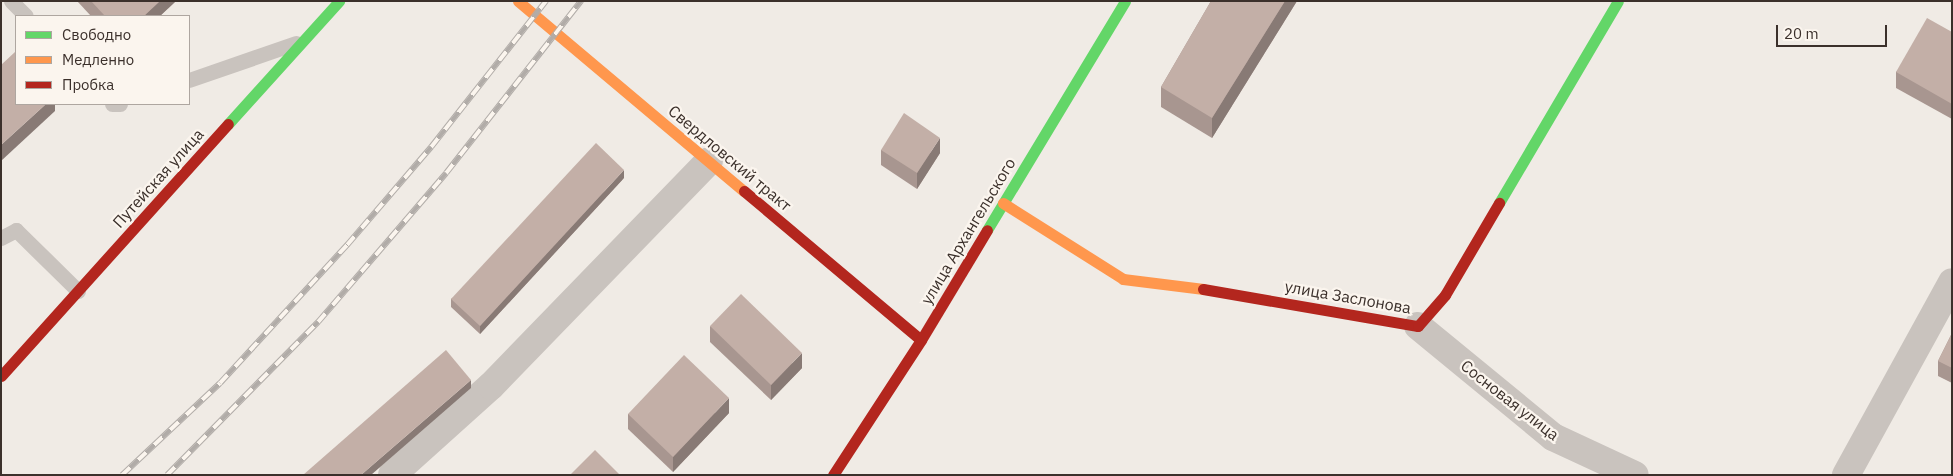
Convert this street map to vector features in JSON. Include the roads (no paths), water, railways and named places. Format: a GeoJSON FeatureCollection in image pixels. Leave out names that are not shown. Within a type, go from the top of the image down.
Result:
{"type":"FeatureCollection","features":[{"type":"Feature","properties":{"kind":"street","name":"Путейская улица"},"geometry":{"type":"LineString","coordinates":[[1,376],[339,1]]}},
{"type":"Feature","properties":{"kind":"street","name":"Свердловский тракт"},"geometry":{"type":"LineString","coordinates":[[518,1],[921,340]]}},
{"type":"Feature","properties":{"kind":"street","name":"улица Архангельского"},"geometry":{"type":"LineString","coordinates":[[833,475],[921,340],[1125,1]]}},
{"type":"Feature","properties":{"kind":"street","name":"улица Заслонова"},"geometry":{"type":"LineString","coordinates":[[1004,204],[1123,279],[1213,290],[1418,326],[1445,295],[1618,1]]}},
{"type":"Feature","properties":{"kind":"street"},"geometry":{"type":"LineString","coordinates":[[392,475],[491,386],[709,161]]}},
{"type":"Feature","properties":{"kind":"street"},"geometry":{"type":"LineString","coordinates":[[1846,475],[1952,282]]}},
{"type":"Feature","properties":{"kind":"street","name":"Сосновая улица"},"geometry":{"type":"LineString","coordinates":[[1418,326],[1553,437],[1635,475]]}},
{"type":"Feature","properties":{"kind":"lane"},"geometry":{"type":"LineString","coordinates":[[11,1],[25,15]]}},
{"type":"Feature","properties":{"kind":"lane"},"geometry":{"type":"LineString","coordinates":[[190,80],[304,40]]}},
{"type":"Feature","properties":{"kind":"lane"},"geometry":{"type":"LineString","coordinates":[[1,238],[16,230],[78,290]]}},
{"type":"Feature","properties":{"kind":"railway"},"geometry":{"type":"LineString","coordinates":[[122,475],[220,383],[347,245],[431,147],[546,1]]}},
{"type":"Feature","properties":{"kind":"railway"},"geometry":{"type":"LineString","coordinates":[[167,475],[318,322],[446,173],[581,1]]}}]}
